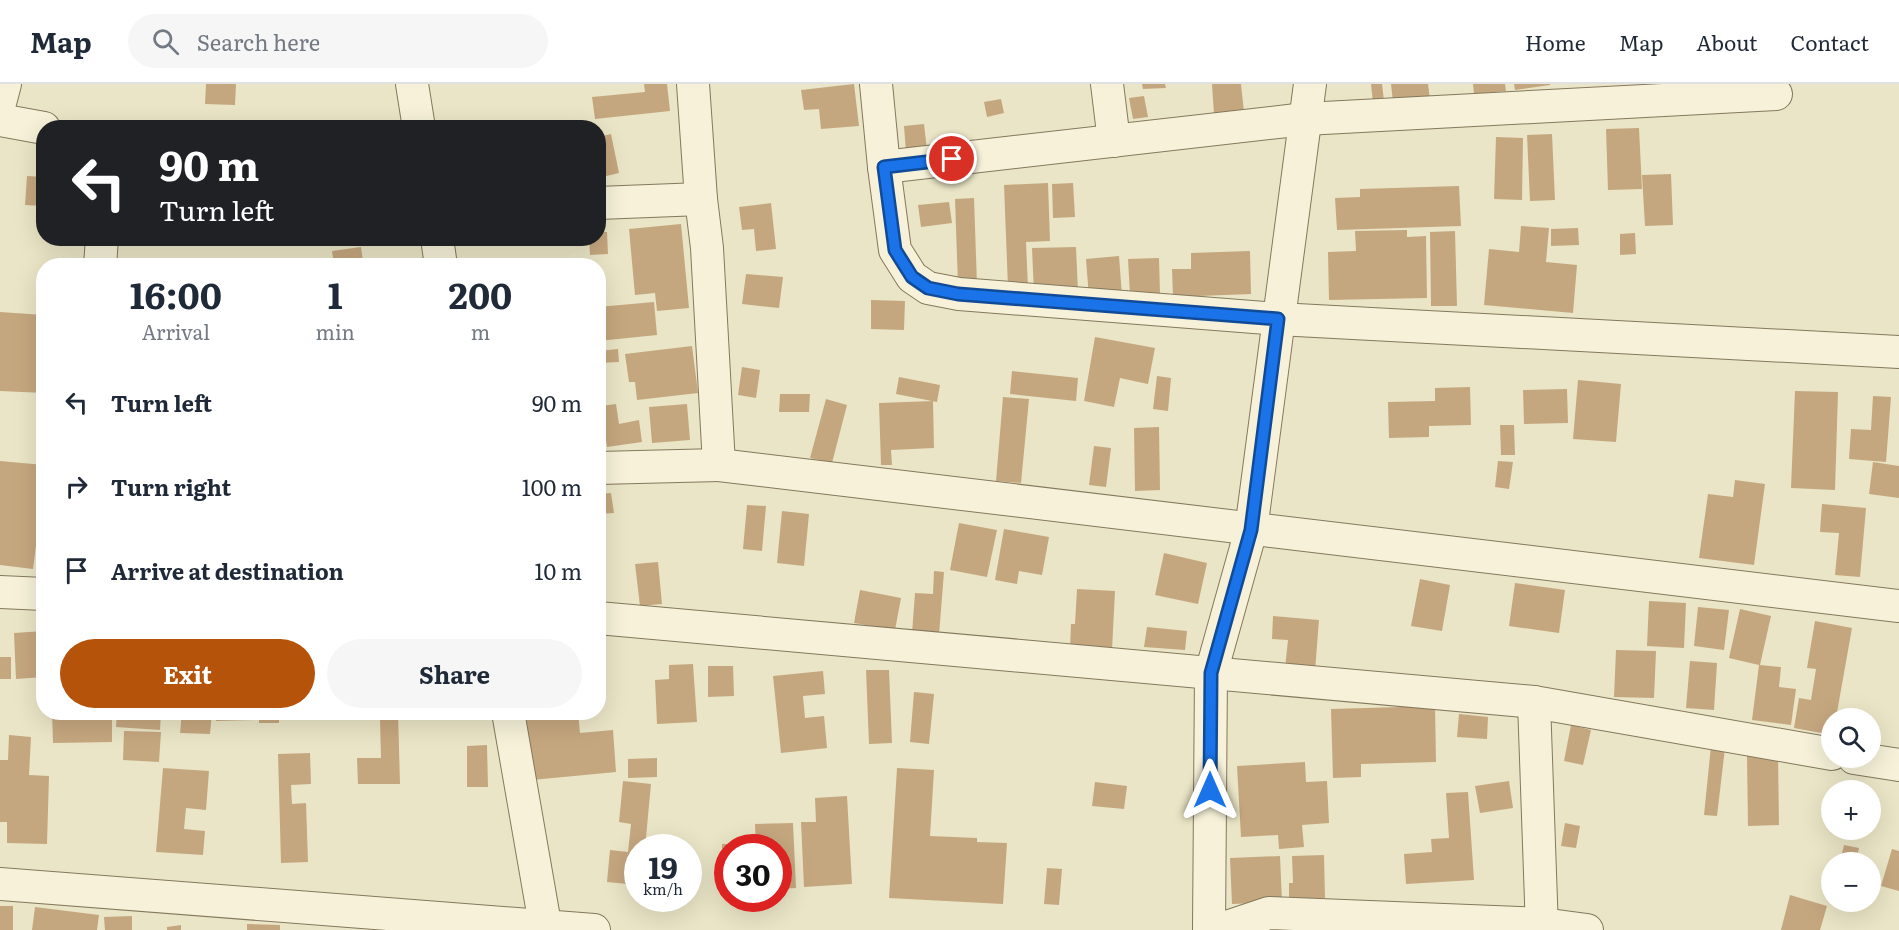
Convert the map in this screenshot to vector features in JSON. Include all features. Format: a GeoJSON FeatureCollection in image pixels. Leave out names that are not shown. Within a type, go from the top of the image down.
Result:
{"type":"FeatureCollection","features":[{"type":"Feature","properties":{"kind":"street"},"geometry":{"type":"LineString","coordinates":[[0,103],[5,84]]}},
{"type":"Feature","properties":{"kind":"street"},"geometry":{"type":"LineString","coordinates":[[412,84],[418,120]]}},
{"type":"Feature","properties":{"kind":"street"},"geometry":{"type":"LineString","coordinates":[[693,84],[701,199],[707,248],[719,465]]}},
{"type":"Feature","properties":{"kind":"street"},"geometry":{"type":"LineString","coordinates":[[876,84],[895,250],[912,277],[928,288],[958,294],[1278,319],[1899,351]]}},
{"type":"Feature","properties":{"kind":"street"},"geometry":{"type":"LineString","coordinates":[[1107,84],[1114,141]]}},
{"type":"Feature","properties":{"kind":"street"},"geometry":{"type":"LineString","coordinates":[[1209,930],[1211,673],[1251,530],[1310,84]]}},
{"type":"Feature","properties":{"kind":"street"},"geometry":{"type":"LineString","coordinates":[[884,167],[1305,119],[1776,94]]}},
{"type":"Feature","properties":{"kind":"street"},"geometry":{"type":"LineString","coordinates":[[0,120],[36,127]]}},
{"type":"Feature","properties":{"kind":"street"},"geometry":{"type":"LineString","coordinates":[[606,203],[701,199]]}},
{"type":"Feature","properties":{"kind":"street"},"geometry":{"type":"LineString","coordinates":[[606,468],[719,465],[1899,606]]}},
{"type":"Feature","properties":{"kind":"street"},"geometry":{"type":"LineString","coordinates":[[0,592],[36,594]]}},
{"type":"Feature","properties":{"kind":"street"},"geometry":{"type":"LineString","coordinates":[[606,619],[1534,702],[1821,752]]}},
{"type":"Feature","properties":{"kind":"street"},"geometry":{"type":"LineString","coordinates":[[1534,702],[1542,927]]}},
{"type":"Feature","properties":{"kind":"street"},"geometry":{"type":"LineString","coordinates":[[509,720],[546,929]]}},
{"type":"Feature","properties":{"kind":"street"},"geometry":{"type":"LineString","coordinates":[[1881,762],[1899,765]]}},
{"type":"Feature","properties":{"kind":"street"},"geometry":{"type":"LineString","coordinates":[[0,884],[546,929],[594,930]]}},
{"type":"Feature","properties":{"kind":"street"},"geometry":{"type":"LineString","coordinates":[[1218,930],[1269,913],[1587,930]]}},
{"type":"Feature","properties":{"kind":"building"},"geometry":{"type":"Polygon","coordinates":[[[206,84],[236,84],[235,105],[205,104],[206,84]]]}},
{"type":"Feature","properties":{"kind":"building"},"geometry":{"type":"Polygon","coordinates":[[[644,84],[667,84],[670,111],[595,119],[592,97],[645,92],[644,84]]]}},
{"type":"Feature","properties":{"kind":"building"},"geometry":{"type":"Polygon","coordinates":[[[854,84],[859,126],[821,129],[819,109],[804,110],[801,90],[854,84]]]}},
{"type":"Feature","properties":{"kind":"building"},"geometry":{"type":"Polygon","coordinates":[[[1142,84],[1165,84],[1166,88],[1143,89],[1142,84]]]}},
{"type":"Feature","properties":{"kind":"building"},"geometry":{"type":"Polygon","coordinates":[[[1212,84],[1241,84],[1244,112],[1214,115],[1212,84]]]}},
{"type":"Feature","properties":{"kind":"building"},"geometry":{"type":"Polygon","coordinates":[[[1371,84],[1382,84],[1384,101],[1373,103],[1371,84]]]}},
{"type":"Feature","properties":{"kind":"building"},"geometry":{"type":"Polygon","coordinates":[[[1391,84],[1428,84],[1430,99],[1393,102],[1391,84]]]}},
{"type":"Feature","properties":{"kind":"building"},"geometry":{"type":"Polygon","coordinates":[[[1473,84],[1505,84],[1506,91],[1474,94],[1473,84]]]}},
{"type":"Feature","properties":{"kind":"building"},"geometry":{"type":"Polygon","coordinates":[[[1514,84],[1550,84],[1550,85],[1515,90],[1514,84]]]}},
{"type":"Feature","properties":{"kind":"building"},"geometry":{"type":"Polygon","coordinates":[[[1144,96],[1148,117],[1133,119],[1129,98],[1144,96]]]}},
{"type":"Feature","properties":{"kind":"building"},"geometry":{"type":"Polygon","coordinates":[[[1001,99],[1004,113],[987,117],[984,102],[1001,99]]]}},
{"type":"Feature","properties":{"kind":"building"},"geometry":{"type":"Polygon","coordinates":[[[924,124],[927,150],[906,152],[904,126],[924,124]]]}},
{"type":"Feature","properties":{"kind":"building"},"geometry":{"type":"Polygon","coordinates":[[[1639,128],[1642,189],[1608,190],[1606,129],[1639,128]]]}},
{"type":"Feature","properties":{"kind":"building"},"geometry":{"type":"Polygon","coordinates":[[[611,134],[619,173],[606,176],[606,135],[611,134]]]}},
{"type":"Feature","properties":{"kind":"building"},"geometry":{"type":"Polygon","coordinates":[[[1552,134],[1555,200],[1530,201],[1527,135],[1552,134]]]}},
{"type":"Feature","properties":{"kind":"building"},"geometry":{"type":"Polygon","coordinates":[[[1496,137],[1523,138],[1522,200],[1494,199],[1496,137]]]}},
{"type":"Feature","properties":{"kind":"building"},"geometry":{"type":"Polygon","coordinates":[[[1671,174],[1673,225],[1645,226],[1642,175],[1671,174]]]}},
{"type":"Feature","properties":{"kind":"building"},"geometry":{"type":"Polygon","coordinates":[[[27,176],[36,177],[36,206],[25,205],[27,176]]]}},
{"type":"Feature","properties":{"kind":"building"},"geometry":{"type":"Polygon","coordinates":[[[1048,183],[1050,241],[1026,242],[1028,288],[1008,288],[1004,185],[1048,183]]]}},
{"type":"Feature","properties":{"kind":"building"},"geometry":{"type":"Polygon","coordinates":[[[1073,183],[1075,217],[1053,218],[1052,184],[1073,183]]]}},
{"type":"Feature","properties":{"kind":"building"},"geometry":{"type":"Polygon","coordinates":[[[1459,186],[1461,226],[1337,230],[1335,198],[1360,197],[1360,189],[1459,186]]]}},
{"type":"Feature","properties":{"kind":"building"},"geometry":{"type":"Polygon","coordinates":[[[974,198],[977,285],[958,285],[955,199],[974,198]]]}},
{"type":"Feature","properties":{"kind":"building"},"geometry":{"type":"Polygon","coordinates":[[[949,202],[952,223],[921,227],[918,205],[949,202]]]}},
{"type":"Feature","properties":{"kind":"building"},"geometry":{"type":"Polygon","coordinates":[[[771,203],[776,249],[756,251],[754,229],[742,230],[739,207],[771,203]]]}},
{"type":"Feature","properties":{"kind":"building"},"geometry":{"type":"Polygon","coordinates":[[[681,224],[689,308],[657,311],[655,293],[635,295],[629,229],[681,224]]]}},
{"type":"Feature","properties":{"kind":"building"},"geometry":{"type":"Polygon","coordinates":[[[1521,226],[1549,228],[1546,262],[1577,265],[1573,313],[1484,305],[1489,249],[1519,252],[1521,226]]]}},
{"type":"Feature","properties":{"kind":"building"},"geometry":{"type":"Polygon","coordinates":[[[1578,228],[1579,245],[1551,246],[1551,229],[1578,228]]]}},
{"type":"Feature","properties":{"kind":"building"},"geometry":{"type":"Polygon","coordinates":[[[1407,230],[1407,237],[1426,236],[1427,298],[1329,300],[1328,252],[1356,251],[1355,231],[1407,230]]]}},
{"type":"Feature","properties":{"kind":"building"},"geometry":{"type":"Polygon","coordinates":[[[1455,231],[1457,306],[1431,306],[1430,232],[1455,231]]]}},
{"type":"Feature","properties":{"kind":"building"},"geometry":{"type":"Polygon","coordinates":[[[607,232],[608,254],[590,255],[589,246],[606,246],[607,232]]]}},
{"type":"Feature","properties":{"kind":"building"},"geometry":{"type":"Polygon","coordinates":[[[1635,233],[1636,254],[1620,255],[1620,234],[1635,233]]]}},
{"type":"Feature","properties":{"kind":"building"},"geometry":{"type":"Polygon","coordinates":[[[361,247],[363,258],[333,258],[332,251],[361,247]]]}},
{"type":"Feature","properties":{"kind":"building"},"geometry":{"type":"Polygon","coordinates":[[[1076,247],[1078,292],[1034,294],[1032,248],[1076,247]]]}},
{"type":"Feature","properties":{"kind":"building"},"geometry":{"type":"Polygon","coordinates":[[[1250,251],[1251,294],[1173,297],[1172,269],[1191,269],[1191,253],[1250,251]]]}},
{"type":"Feature","properties":{"kind":"building"},"geometry":{"type":"Polygon","coordinates":[[[1119,256],[1122,296],[1089,298],[1086,259],[1119,256]]]}},
{"type":"Feature","properties":{"kind":"building"},"geometry":{"type":"Polygon","coordinates":[[[1159,258],[1160,294],[1130,295],[1128,259],[1159,258]]]}},
{"type":"Feature","properties":{"kind":"building"},"geometry":{"type":"Polygon","coordinates":[[[746,274],[783,277],[779,308],[742,304],[746,274]]]}},
{"type":"Feature","properties":{"kind":"building"},"geometry":{"type":"Polygon","coordinates":[[[871,300],[905,301],[904,330],[871,329],[871,300]]]}},
{"type":"Feature","properties":{"kind":"building"},"geometry":{"type":"Polygon","coordinates":[[[654,302],[657,335],[606,340],[606,306],[654,302]]]}},
{"type":"Feature","properties":{"kind":"building"},"geometry":{"type":"Polygon","coordinates":[[[0,312],[36,314],[36,393],[0,391],[0,312]]]}},
{"type":"Feature","properties":{"kind":"building"},"geometry":{"type":"Polygon","coordinates":[[[1095,337],[1155,348],[1148,384],[1120,378],[1114,407],[1084,401],[1095,337]]]}},
{"type":"Feature","properties":{"kind":"building"},"geometry":{"type":"Polygon","coordinates":[[[692,346],[698,393],[637,400],[635,382],[629,382],[625,354],[692,346]]]}},
{"type":"Feature","properties":{"kind":"building"},"geometry":{"type":"Polygon","coordinates":[[[618,349],[619,362],[606,363],[606,350],[618,349]]]}},
{"type":"Feature","properties":{"kind":"building"},"geometry":{"type":"Polygon","coordinates":[[[742,367],[760,370],[756,398],[738,395],[742,367]]]}},
{"type":"Feature","properties":{"kind":"building"},"geometry":{"type":"Polygon","coordinates":[[[1012,371],[1078,378],[1076,401],[1010,394],[1012,371]]]}},
{"type":"Feature","properties":{"kind":"building"},"geometry":{"type":"Polygon","coordinates":[[[1157,376],[1171,378],[1168,411],[1153,409],[1157,376]]]}},
{"type":"Feature","properties":{"kind":"building"},"geometry":{"type":"Polygon","coordinates":[[[899,377],[940,385],[937,402],[896,394],[899,377]]]}},
{"type":"Feature","properties":{"kind":"building"},"geometry":{"type":"Polygon","coordinates":[[[1578,380],[1621,384],[1616,442],[1573,439],[1578,380]]]}},
{"type":"Feature","properties":{"kind":"building"},"geometry":{"type":"Polygon","coordinates":[[[1470,387],[1471,425],[1429,426],[1429,437],[1389,438],[1388,402],[1435,401],[1435,388],[1470,387]]]}},
{"type":"Feature","properties":{"kind":"building"},"geometry":{"type":"Polygon","coordinates":[[[1567,389],[1568,423],[1524,424],[1523,390],[1567,389]]]}},
{"type":"Feature","properties":{"kind":"building"},"geometry":{"type":"Polygon","coordinates":[[[1795,391],[1838,392],[1835,490],[1791,488],[1795,391]]]}},
{"type":"Feature","properties":{"kind":"building"},"geometry":{"type":"Polygon","coordinates":[[[780,394],[810,394],[809,412],[779,412],[780,394]]]}},
{"type":"Feature","properties":{"kind":"building"},"geometry":{"type":"Polygon","coordinates":[[[1873,396],[1891,397],[1886,462],[1849,459],[1851,429],[1871,430],[1873,396]]]}},
{"type":"Feature","properties":{"kind":"building"},"geometry":{"type":"Polygon","coordinates":[[[1003,397],[1029,399],[1021,483],[996,481],[1003,397]]]}},
{"type":"Feature","properties":{"kind":"building"},"geometry":{"type":"Polygon","coordinates":[[[826,399],[847,405],[832,463],[810,458],[826,399]]]}},
{"type":"Feature","properties":{"kind":"building"},"geometry":{"type":"Polygon","coordinates":[[[933,401],[934,448],[891,450],[892,465],[881,465],[879,403],[933,401]]]}},
{"type":"Feature","properties":{"kind":"building"},"geometry":{"type":"Polygon","coordinates":[[[616,404],[619,424],[639,420],[642,442],[607,447],[606,405],[616,404]]]}},
{"type":"Feature","properties":{"kind":"building"},"geometry":{"type":"Polygon","coordinates":[[[687,404],[690,440],[652,443],[649,407],[687,404]]]}},
{"type":"Feature","properties":{"kind":"building"},"geometry":{"type":"Polygon","coordinates":[[[1500,425],[1514,425],[1515,455],[1501,455],[1500,425]]]}},
{"type":"Feature","properties":{"kind":"building"},"geometry":{"type":"Polygon","coordinates":[[[1159,427],[1160,490],[1135,491],[1134,428],[1159,427]]]}},
{"type":"Feature","properties":{"kind":"building"},"geometry":{"type":"Polygon","coordinates":[[[1094,446],[1111,448],[1106,487],[1089,485],[1094,446]]]}},
{"type":"Feature","properties":{"kind":"building"},"geometry":{"type":"Polygon","coordinates":[[[0,461],[36,464],[36,546],[33,569],[0,565],[0,461]]]}},
{"type":"Feature","properties":{"kind":"building"},"geometry":{"type":"Polygon","coordinates":[[[1498,461],[1513,462],[1509,489],[1495,487],[1498,461]]]}},
{"type":"Feature","properties":{"kind":"building"},"geometry":{"type":"Polygon","coordinates":[[[1873,462],[1899,466],[1899,498],[1869,494],[1873,462]]]}},
{"type":"Feature","properties":{"kind":"building"},"geometry":{"type":"Polygon","coordinates":[[[1735,480],[1765,484],[1754,565],[1699,558],[1708,494],[1733,497],[1735,480]]]}},
{"type":"Feature","properties":{"kind":"building"},"geometry":{"type":"Polygon","coordinates":[[[606,493],[611,493],[614,513],[606,514],[606,493]]]}},
{"type":"Feature","properties":{"kind":"building"},"geometry":{"type":"Polygon","coordinates":[[[1822,504],[1866,508],[1860,577],[1835,575],[1839,533],[1820,532],[1822,504]]]}},
{"type":"Feature","properties":{"kind":"building"},"geometry":{"type":"Polygon","coordinates":[[[747,505],[766,506],[762,551],[743,549],[747,505]]]}},
{"type":"Feature","properties":{"kind":"building"},"geometry":{"type":"Polygon","coordinates":[[[782,511],[809,514],[804,566],[777,563],[782,511]]]}},
{"type":"Feature","properties":{"kind":"building"},"geometry":{"type":"Polygon","coordinates":[[[959,523],[997,530],[987,577],[950,570],[959,523]]]}},
{"type":"Feature","properties":{"kind":"building"},"geometry":{"type":"Polygon","coordinates":[[[1004,529],[1049,537],[1042,575],[1019,571],[1017,584],[995,580],[1004,529]]]}},
{"type":"Feature","properties":{"kind":"building"},"geometry":{"type":"Polygon","coordinates":[[[1164,553],[1207,563],[1198,604],[1155,595],[1164,553]]]}},
{"type":"Feature","properties":{"kind":"building"},"geometry":{"type":"Polygon","coordinates":[[[658,562],[662,604],[640,606],[635,564],[658,562]]]}},
{"type":"Feature","properties":{"kind":"building"},"geometry":{"type":"Polygon","coordinates":[[[934,571],[944,572],[939,635],[912,633],[915,593],[933,594],[934,571]]]}},
{"type":"Feature","properties":{"kind":"building"},"geometry":{"type":"Polygon","coordinates":[[[1420,579],[1450,585],[1442,631],[1411,626],[1420,579]]]}},
{"type":"Feature","properties":{"kind":"building"},"geometry":{"type":"Polygon","coordinates":[[[1515,583],[1565,590],[1559,633],[1509,626],[1515,583]]]}},
{"type":"Feature","properties":{"kind":"building"},"geometry":{"type":"Polygon","coordinates":[[[1077,589],[1115,591],[1112,650],[1070,649],[1071,624],[1075,624],[1077,589]]]}},
{"type":"Feature","properties":{"kind":"building"},"geometry":{"type":"Polygon","coordinates":[[[860,590],[901,598],[895,630],[854,623],[860,590]]]}},
{"type":"Feature","properties":{"kind":"building"},"geometry":{"type":"Polygon","coordinates":[[[1649,601],[1686,603],[1684,648],[1647,646],[1649,601]]]}},
{"type":"Feature","properties":{"kind":"building"},"geometry":{"type":"Polygon","coordinates":[[[1698,607],[1729,610],[1724,650],[1694,646],[1698,607]]]}},
{"type":"Feature","properties":{"kind":"building"},"geometry":{"type":"Polygon","coordinates":[[[1740,609],[1771,616],[1760,665],[1781,667],[1779,687],[1796,689],[1791,725],[1752,720],[1759,665],[1729,658],[1740,609]]]}},
{"type":"Feature","properties":{"kind":"building"},"geometry":{"type":"Polygon","coordinates":[[[1273,616],[1319,620],[1315,671],[1285,668],[1288,640],[1272,639],[1273,616]]]}},
{"type":"Feature","properties":{"kind":"building"},"geometry":{"type":"Polygon","coordinates":[[[1815,621],[1852,628],[1838,708],[1821,708],[1821,733],[1794,728],[1799,698],[1811,700],[1816,669],[1807,668],[1815,621]]]}},
{"type":"Feature","properties":{"kind":"building"},"geometry":{"type":"Polygon","coordinates":[[[1147,627],[1187,631],[1185,650],[1144,647],[1147,627]]]}},
{"type":"Feature","properties":{"kind":"building"},"geometry":{"type":"Polygon","coordinates":[[[36,632],[36,678],[16,679],[14,633],[36,632]]]}},
{"type":"Feature","properties":{"kind":"building"},"geometry":{"type":"Polygon","coordinates":[[[1616,650],[1656,651],[1654,698],[1614,697],[1616,650]]]}},
{"type":"Feature","properties":{"kind":"building"},"geometry":{"type":"Polygon","coordinates":[[[0,657],[11,657],[11,679],[0,679],[0,657]]]}},
{"type":"Feature","properties":{"kind":"building"},"geometry":{"type":"Polygon","coordinates":[[[1690,661],[1717,663],[1714,710],[1686,708],[1690,661]]]}},
{"type":"Feature","properties":{"kind":"building"},"geometry":{"type":"Polygon","coordinates":[[[693,664],[697,722],[657,724],[655,680],[669,679],[669,665],[693,664]]]}},
{"type":"Feature","properties":{"kind":"building"},"geometry":{"type":"Polygon","coordinates":[[[708,666],[733,666],[734,696],[708,697],[708,666]]]}},
{"type":"Feature","properties":{"kind":"building"},"geometry":{"type":"Polygon","coordinates":[[[866,670],[889,670],[892,743],[869,744],[866,670]]]}},
{"type":"Feature","properties":{"kind":"building"},"geometry":{"type":"Polygon","coordinates":[[[823,671],[825,694],[803,696],[805,718],[824,716],[827,748],[781,753],[773,676],[823,671]]]}},
{"type":"Feature","properties":{"kind":"building"},"geometry":{"type":"Polygon","coordinates":[[[914,692],[934,694],[929,744],[910,742],[914,692]]]}},
{"type":"Feature","properties":{"kind":"building"},"geometry":{"type":"Polygon","coordinates":[[[1435,706],[1436,762],[1361,764],[1361,777],[1333,778],[1331,709],[1435,706]]]}},
{"type":"Feature","properties":{"kind":"building"},"geometry":{"type":"Polygon","coordinates":[[[1459,714],[1488,717],[1487,739],[1457,737],[1459,714]]]}},
{"type":"Feature","properties":{"kind":"building"},"geometry":{"type":"Polygon","coordinates":[[[52,720],[112,720],[112,742],[53,743],[52,720]]]}},
{"type":"Feature","properties":{"kind":"building"},"geometry":{"type":"Polygon","coordinates":[[[116,720],[161,720],[160,730],[116,727],[116,720]]]}},
{"type":"Feature","properties":{"kind":"building"},"geometry":{"type":"Polygon","coordinates":[[[181,720],[211,720],[210,734],[180,733],[181,720]]]}},
{"type":"Feature","properties":{"kind":"building"},"geometry":{"type":"Polygon","coordinates":[[[259,720],[279,720],[279,723],[259,723],[259,720]]]}},
{"type":"Feature","properties":{"kind":"building"},"geometry":{"type":"Polygon","coordinates":[[[380,720],[398,720],[400,784],[358,784],[357,758],[381,758],[380,720]]]}},
{"type":"Feature","properties":{"kind":"building"},"geometry":{"type":"Polygon","coordinates":[[[527,720],[579,720],[580,733],[613,730],[616,772],[532,780],[527,720]]]}},
{"type":"Feature","properties":{"kind":"building"},"geometry":{"type":"Polygon","coordinates":[[[1571,725],[1591,730],[1583,765],[1564,761],[1571,725]]]}},
{"type":"Feature","properties":{"kind":"building"},"geometry":{"type":"Polygon","coordinates":[[[124,731],[161,732],[159,762],[123,760],[124,731]]]}},
{"type":"Feature","properties":{"kind":"building"},"geometry":{"type":"Polygon","coordinates":[[[9,735],[31,737],[29,775],[49,776],[47,844],[7,843],[7,822],[0,822],[0,760],[8,760],[9,735]]]}},
{"type":"Feature","properties":{"kind":"building"},"geometry":{"type":"Polygon","coordinates":[[[487,745],[488,787],[467,787],[467,746],[487,745]]]}},
{"type":"Feature","properties":{"kind":"building"},"geometry":{"type":"Polygon","coordinates":[[[1711,746],[1725,748],[1717,816],[1704,815],[1711,746]]]}},
{"type":"Feature","properties":{"kind":"building"},"geometry":{"type":"Polygon","coordinates":[[[310,753],[311,784],[291,785],[292,804],[306,803],[308,862],[281,863],[278,754],[310,753]]]}},
{"type":"Feature","properties":{"kind":"building"},"geometry":{"type":"Polygon","coordinates":[[[1747,755],[1778,755],[1779,825],[1748,826],[1747,755]]]}},
{"type":"Feature","properties":{"kind":"building"},"geometry":{"type":"Polygon","coordinates":[[[657,758],[657,777],[628,778],[628,759],[657,758]]]}},
{"type":"Feature","properties":{"kind":"building"},"geometry":{"type":"Polygon","coordinates":[[[1305,762],[1306,782],[1327,781],[1329,823],[1302,825],[1304,847],[1279,849],[1278,835],[1241,837],[1237,766],[1305,762]]]}},
{"type":"Feature","properties":{"kind":"building"},"geometry":{"type":"Polygon","coordinates":[[[163,768],[209,771],[206,810],[186,808],[184,829],[205,831],[203,855],[156,852],[163,768]]]}},
{"type":"Feature","properties":{"kind":"building"},"geometry":{"type":"Polygon","coordinates":[[[897,768],[934,770],[930,836],[977,838],[977,842],[1007,843],[1003,904],[889,898],[897,768]]]}},
{"type":"Feature","properties":{"kind":"building"},"geometry":{"type":"Polygon","coordinates":[[[623,781],[651,784],[646,834],[630,834],[631,824],[619,822],[623,781]]]}},
{"type":"Feature","properties":{"kind":"building"},"geometry":{"type":"Polygon","coordinates":[[[1509,781],[1513,808],[1480,813],[1475,786],[1509,781]]]}},
{"type":"Feature","properties":{"kind":"building"},"geometry":{"type":"Polygon","coordinates":[[[1095,782],[1127,786],[1124,809],[1092,806],[1095,782]]]}},
{"type":"Feature","properties":{"kind":"building"},"geometry":{"type":"Polygon","coordinates":[[[1468,792],[1474,880],[1406,884],[1404,854],[1432,852],[1431,839],[1449,838],[1446,793],[1468,792]]]}},
{"type":"Feature","properties":{"kind":"building"},"geometry":{"type":"Polygon","coordinates":[[[847,796],[852,884],[804,887],[801,822],[816,822],[815,798],[847,796]]]}},
{"type":"Feature","properties":{"kind":"building"},"geometry":{"type":"Polygon","coordinates":[[[793,823],[796,888],[792,888],[792,834],[755,834],[755,824],[793,823]]]}},
{"type":"Feature","properties":{"kind":"building"},"geometry":{"type":"Polygon","coordinates":[[[1565,823],[1580,826],[1576,848],[1561,846],[1565,823]]]}},
{"type":"Feature","properties":{"kind":"building"},"geometry":{"type":"Polygon","coordinates":[[[1844,845],[1859,848],[1858,852],[1842,852],[1844,845]]]}},
{"type":"Feature","properties":{"kind":"building"},"geometry":{"type":"Polygon","coordinates":[[[1892,849],[1899,851],[1899,891],[1881,886],[1892,849]]]}},
{"type":"Feature","properties":{"kind":"building"},"geometry":{"type":"Polygon","coordinates":[[[610,850],[624,852],[624,884],[607,882],[610,850]]]}},
{"type":"Feature","properties":{"kind":"building"},"geometry":{"type":"Polygon","coordinates":[[[1324,855],[1325,898],[1289,898],[1289,883],[1293,883],[1292,856],[1324,855]]]}},
{"type":"Feature","properties":{"kind":"building"},"geometry":{"type":"Polygon","coordinates":[[[1280,856],[1282,902],[1232,904],[1230,858],[1280,856]]]}},
{"type":"Feature","properties":{"kind":"building"},"geometry":{"type":"Polygon","coordinates":[[[1047,868],[1062,869],[1059,905],[1044,904],[1047,868]]]}},
{"type":"Feature","properties":{"kind":"building"},"geometry":{"type":"Polygon","coordinates":[[[1790,895],[1821,904],[1821,912],[1825,912],[1820,930],[1781,930],[1790,895]]]}},
{"type":"Feature","properties":{"kind":"building"},"geometry":{"type":"Polygon","coordinates":[[[0,906],[13,906],[13,930],[0,930],[0,906]]]}},
{"type":"Feature","properties":{"kind":"building"},"geometry":{"type":"Polygon","coordinates":[[[35,907],[99,915],[97,930],[32,930],[35,907]]]}},
{"type":"Feature","properties":{"kind":"building"},"geometry":{"type":"Polygon","coordinates":[[[132,916],[132,930],[105,930],[104,917],[132,916]]]}},
{"type":"Feature","properties":{"kind":"building"},"geometry":{"type":"Polygon","coordinates":[[[247,924],[280,925],[280,930],[247,930],[247,924]]]}},
{"type":"Feature","properties":{"kind":"building"},"geometry":{"type":"Polygon","coordinates":[[[181,925],[181,930],[167,930],[167,927],[181,925]]]}},
{"type":"Feature","properties":{"kind":"route"},"geometry":{"type":"LineString","coordinates":[[952,159],[884,167],[895,250],[912,277],[928,288],[958,294],[1278,319],[1251,530],[1211,673],[1210,790]]}}]}
